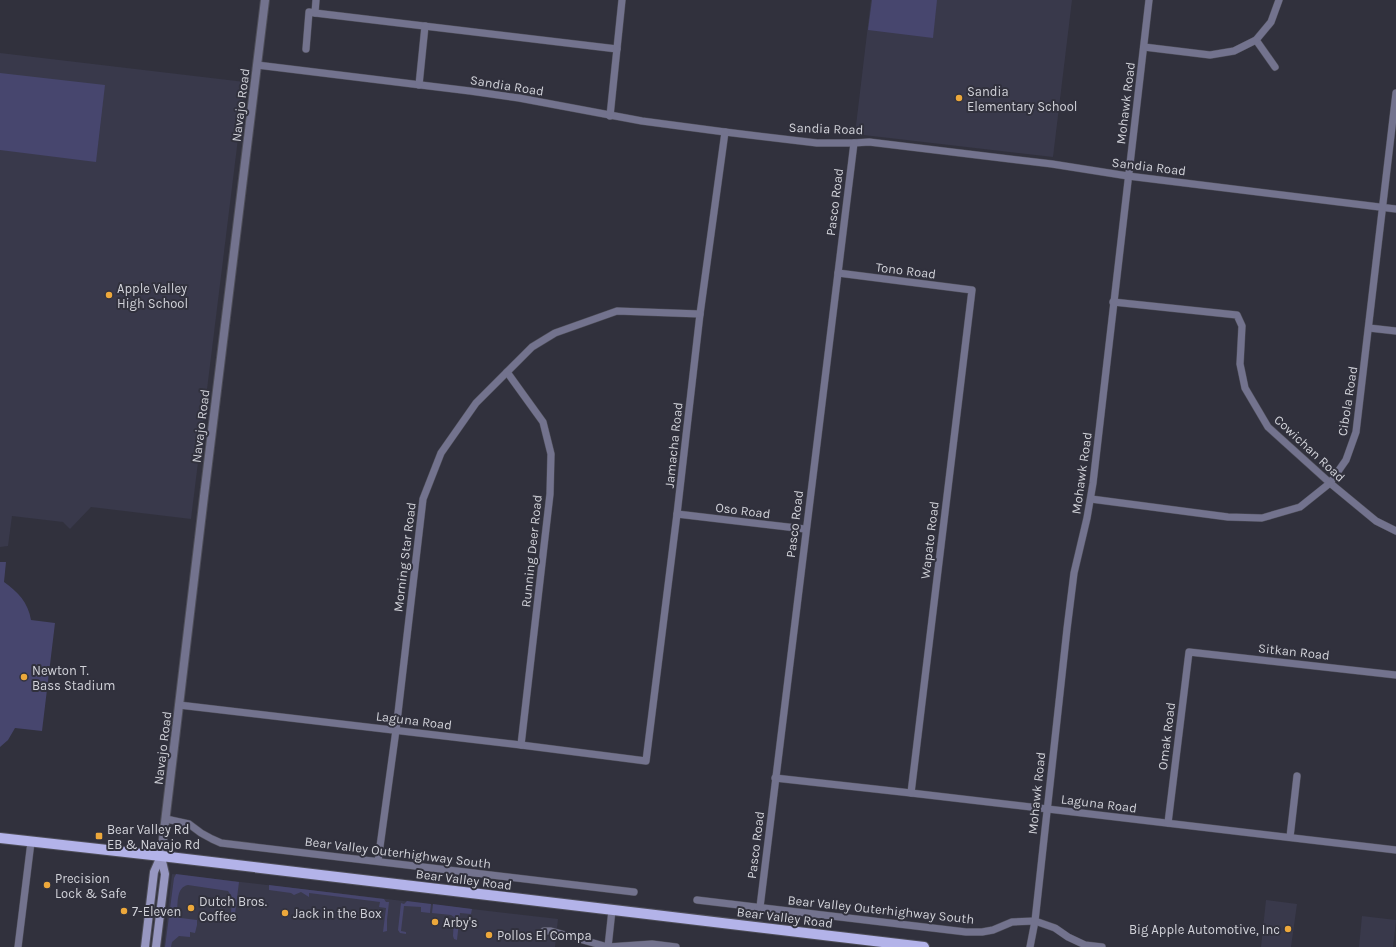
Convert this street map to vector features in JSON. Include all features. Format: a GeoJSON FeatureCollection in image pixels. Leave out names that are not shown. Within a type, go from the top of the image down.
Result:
{"type":"FeatureCollection","features":[{"type":"Feature","properties":{"kind":"main road","name":"Bear Valley Road"},"geometry":{"type":"LineString","coordinates":[[0,838],[924,947]]}},
{"type":"Feature","properties":{"kind":"main road","name":"Navajo Road"},"geometry":{"type":"LineString","coordinates":[[145,947],[154,872],[161,856]]}},
{"type":"Feature","properties":{"kind":"main road","name":"Navajo Road"},"geometry":{"type":"LineString","coordinates":[[156,947],[165,874],[161,856]]}},
{"type":"Feature","properties":{"kind":"street","name":"Navajo Road"},"geometry":{"type":"LineString","coordinates":[[161,856],[265,0]]}},
{"type":"Feature","properties":{"kind":"street"},"geometry":{"type":"LineString","coordinates":[[315,12],[316,0]]}},
{"type":"Feature","properties":{"kind":"street"},"geometry":{"type":"LineString","coordinates":[[610,116],[622,0]]}},
{"type":"Feature","properties":{"kind":"street","name":"Mohawk Road"},"geometry":{"type":"LineString","coordinates":[[1030,947],[1035,921],[1073,580],[1091,499],[1149,0]]}},
{"type":"Feature","properties":{"kind":"street"},"geometry":{"type":"LineString","coordinates":[[1144,47],[1210,55],[1234,51],[1256,40],[1271,22],[1279,0]]}},
{"type":"Feature","properties":{"kind":"street"},"geometry":{"type":"LineString","coordinates":[[306,49],[309,12],[616,49]]}},
{"type":"Feature","properties":{"kind":"street"},"geometry":{"type":"LineString","coordinates":[[419,85],[425,26]]}},
{"type":"Feature","properties":{"kind":"street"},"geometry":{"type":"LineString","coordinates":[[1256,40],[1275,66]]}},
{"type":"Feature","properties":{"kind":"street","name":"Sandia Road"},"geometry":{"type":"LineString","coordinates":[[257,65],[519,98],[610,116],[726,132],[817,143],[869,142],[1052,164],[1128,176],[1396,209]]}},
{"type":"Feature","properties":{"kind":"street","name":"Cibola Road"},"geometry":{"type":"LineString","coordinates":[[1091,499],[1228,517],[1262,518],[1300,507],[1330,483],[1346,460],[1356,432],[1396,93]]}},
{"type":"Feature","properties":{"kind":"street","name":"Jamacha Road"},"geometry":{"type":"LineString","coordinates":[[646,761],[700,314],[726,132]]}},
{"type":"Feature","properties":{"kind":"street","name":"Pasco Road"},"geometry":{"type":"LineString","coordinates":[[760,907],[805,529],[854,143]]}},
{"type":"Feature","properties":{"kind":"street","name":"Tono Road"},"geometry":{"type":"LineString","coordinates":[[838,273],[972,290]]}},
{"type":"Feature","properties":{"kind":"street","name":"Wapato Road"},"geometry":{"type":"LineString","coordinates":[[911,792],[972,290]]}},
{"type":"Feature","properties":{"kind":"street","name":"Cowichan Road"},"geometry":{"type":"LineString","coordinates":[[1113,302],[1237,316],[1242,326],[1240,364],[1245,388],[1268,427],[1330,483],[1376,521],[1396,531]]}},
{"type":"Feature","properties":{"kind":"street","name":"Morning Star Road"},"geometry":{"type":"LineString","coordinates":[[378,861],[396,730],[423,499],[441,452],[476,403],[532,347],[555,333],[617,311],[700,314]]}},
{"type":"Feature","properties":{"kind":"street"},"geometry":{"type":"LineString","coordinates":[[1369,328],[1396,331]]}},
{"type":"Feature","properties":{"kind":"street","name":"Running Deer Road"},"geometry":{"type":"LineString","coordinates":[[507,372],[543,422],[551,454],[550,494],[521,744]]}},
{"type":"Feature","properties":{"kind":"street","name":"Oso Road"},"geometry":{"type":"LineString","coordinates":[[677,514],[805,529]]}},
{"type":"Feature","properties":{"kind":"street","name":"Sitkan Road"},"geometry":{"type":"LineString","coordinates":[[1189,652],[1396,675]]}},
{"type":"Feature","properties":{"kind":"street","name":"Omak Road"},"geometry":{"type":"LineString","coordinates":[[1168,823],[1189,652]]}},
{"type":"Feature","properties":{"kind":"street","name":"Laguna Road"},"geometry":{"type":"LineString","coordinates":[[179,705],[521,744],[646,761]]}},
{"type":"Feature","properties":{"kind":"street"},"geometry":{"type":"LineString","coordinates":[[1290,837],[1297,776]]}},
{"type":"Feature","properties":{"kind":"street","name":"Laguna Road"},"geometry":{"type":"LineString","coordinates":[[775,778],[911,792],[1396,850]]}},
{"type":"Feature","properties":{"kind":"street","name":"Bear Valley Outerhighway South"},"geometry":{"type":"LineString","coordinates":[[166,819],[189,824],[212,840],[221,843],[634,892]]}},
{"type":"Feature","properties":{"kind":"street"},"geometry":{"type":"LineString","coordinates":[[18,947],[31,842]]}},
{"type":"Feature","properties":{"kind":"street","name":"Bear Valley Outerhighway South"},"geometry":{"type":"LineString","coordinates":[[698,900],[966,932],[993,930],[1012,922],[1035,921],[1055,928],[1068,937],[1085,945],[1102,947]]}},
{"type":"Feature","properties":{"kind":"street"},"geometry":{"type":"LineString","coordinates":[[608,947],[612,910]]}},
{"type":"Feature","properties":{"kind":"street"},"geometry":{"type":"LineString","coordinates":[[544,931],[551,931],[608,947],[652,944],[676,947]]}},
{"type":"Feature","properties":{"kind":"shaded area","name":"Sandia Elementary School"},"geometry":{"type":"Polygon","coordinates":[[[871,0],[1072,0],[1053,157],[855,134],[871,0]]]}},
{"type":"Feature","properties":{"kind":"shaded area"},"geometry":{"type":"Polygon","coordinates":[[[872,0],[937,0],[933,38],[868,30],[872,0]]]}},
{"type":"Feature","properties":{"kind":"shaded area","name":"Apple Valley High School"},"geometry":{"type":"Polygon","coordinates":[[[0,53],[245,82],[191,519],[91,507],[70,529],[63,522],[12,516],[8,546],[0,547],[0,53]]]}},
{"type":"Feature","properties":{"kind":"shaded area"},"geometry":{"type":"Polygon","coordinates":[[[0,73],[105,85],[96,162],[0,150],[0,73]]]}},
{"type":"Feature","properties":{"kind":"shaded area","name":"Newton T. Bass Stadium"},"geometry":{"type":"Polygon","coordinates":[[[0,562],[6,562],[4,582],[22,598],[30,614],[31,620],[55,623],[42,731],[15,728],[8,740],[0,747],[0,562]]]}},
{"type":"Feature","properties":{"kind":"shaded area"},"geometry":{"type":"Polygon","coordinates":[[[172,874],[558,919],[555,947],[164,947],[172,874]]]}},
{"type":"Feature","properties":{"kind":"shaded area"},"geometry":{"type":"Polygon","coordinates":[[[176,874],[239,882],[235,914],[231,914],[232,897],[228,891],[188,885],[184,886],[178,896],[177,913],[181,918],[197,920],[195,933],[190,932],[190,937],[179,936],[172,942],[171,947],[165,947],[174,878],[176,874]]]}},
{"type":"Feature","properties":{"kind":"shaded area"},"geometry":{"type":"Polygon","coordinates":[[[269,885],[384,899],[386,902],[389,902],[387,931],[383,932],[386,908],[379,907],[380,902],[309,893],[309,897],[301,892],[294,895],[291,893],[269,890],[269,885]]]}},
{"type":"Feature","properties":{"kind":"shaded area"},"geometry":{"type":"Polygon","coordinates":[[[1266,900],[1297,904],[1291,947],[1261,947],[1266,900]]]}},
{"type":"Feature","properties":{"kind":"shaded area"},"geometry":{"type":"Polygon","coordinates":[[[407,901],[431,904],[430,913],[421,912],[421,907],[404,906],[401,931],[406,932],[406,934],[400,933],[398,930],[401,903],[404,904],[407,901]]]}},
{"type":"Feature","properties":{"kind":"shaded area"},"geometry":{"type":"Polygon","coordinates":[[[433,904],[472,909],[471,914],[460,913],[457,940],[454,939],[453,936],[454,917],[451,915],[432,913],[433,904]]]}},
{"type":"Feature","properties":{"kind":"shaded area"},"geometry":{"type":"Polygon","coordinates":[[[1362,916],[1396,920],[1393,947],[1359,947],[1362,916]]]}},
{"type":"Feature","properties":{"kind":"place","name":"Sandia Elementary School"},"geometry":{"type":"Point","coordinates":[959,98]}},
{"type":"Feature","properties":{"kind":"place","name":"Apple Valley High School"},"geometry":{"type":"Point","coordinates":[109,295]}},
{"type":"Feature","properties":{"kind":"place","name":"Newton T. Bass Stadium"},"geometry":{"type":"Point","coordinates":[24,677]}},
{"type":"Feature","properties":{"kind":"place","name":"Bear Valley Rd EB & Navajo Rd"},"geometry":{"type":"Point","coordinates":[99,836]}},
{"type":"Feature","properties":{"kind":"place","name":"Precision Lock & Safe"},"geometry":{"type":"Point","coordinates":[47,885]}},
{"type":"Feature","properties":{"kind":"place","name":"Dutch Bros. Coffee"},"geometry":{"type":"Point","coordinates":[191,908]}},
{"type":"Feature","properties":{"kind":"place","name":"7-Eleven"},"geometry":{"type":"Point","coordinates":[124,911]}},
{"type":"Feature","properties":{"kind":"place","name":"Jack in the Box"},"geometry":{"type":"Point","coordinates":[285,913]}},
{"type":"Feature","properties":{"kind":"place","name":"Arby's"},"geometry":{"type":"Point","coordinates":[435,922]}},
{"type":"Feature","properties":{"kind":"place","name":"Big Apple Automotive, Inc"},"geometry":{"type":"Point","coordinates":[1288,929]}},
{"type":"Feature","properties":{"kind":"place","name":"Pollos El Compa"},"geometry":{"type":"Point","coordinates":[489,935]}}]}
